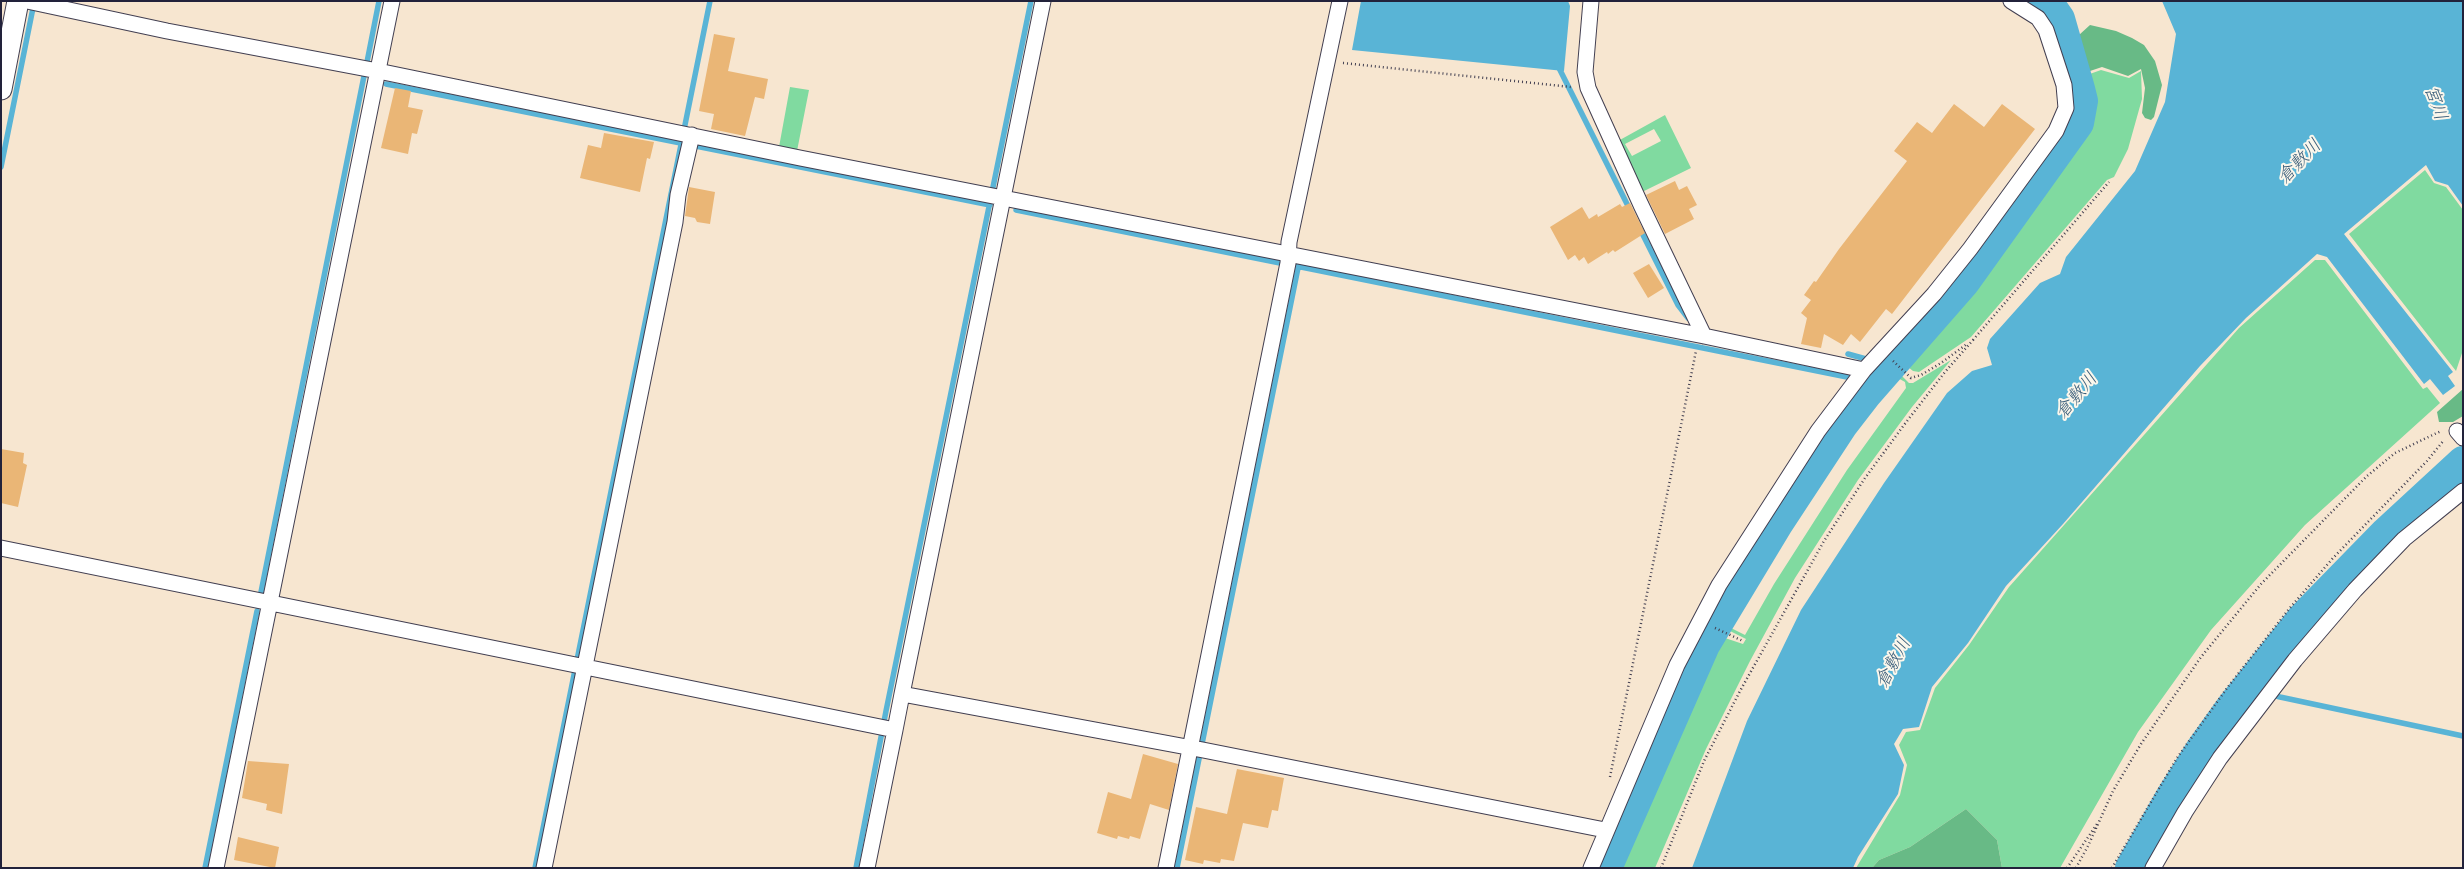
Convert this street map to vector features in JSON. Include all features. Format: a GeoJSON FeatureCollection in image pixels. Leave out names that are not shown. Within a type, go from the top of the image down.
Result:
{"type":"FeatureCollection","features":[{"type":"Feature","properties":{"kind":"street"},"geometry":{"type":"LineString","coordinates":[[1,89],[18,1]]}},
{"type":"Feature","properties":{"kind":"street"},"geometry":{"type":"LineString","coordinates":[[216,868],[271,604],[392,1]]}},
{"type":"Feature","properties":{"kind":"street"},"geometry":{"type":"LineString","coordinates":[[867,868],[887,728],[902,694],[995,196],[1042,1]]}},
{"type":"Feature","properties":{"kind":"street"},"geometry":{"type":"LineString","coordinates":[[1166,868],[1198,749],[1288,263],[1288,254],[1340,1]]}},
{"type":"Feature","properties":{"kind":"street"},"geometry":{"type":"LineString","coordinates":[[1591,1],[1585,72],[1588,88],[1641,205],[1704,336]]}},
{"type":"Feature","properties":{"kind":"street"},"geometry":{"type":"LineString","coordinates":[[1591,868],[1605,830],[1677,665],[1719,585],[1818,431],[1864,370],[1930,300],[1970,249],[2056,131],[2066,108],[2064,85],[2046,30],[2038,18],[2011,1]]}},
{"type":"Feature","properties":{"kind":"street"},"geometry":{"type":"LineString","coordinates":[[33,2],[167,31],[378,71],[688,138],[995,196],[1704,336],[1864,370]]}},
{"type":"Feature","properties":{"kind":"street"},"geometry":{"type":"LineString","coordinates":[[544,868],[578,666],[688,138]]}},
{"type":"Feature","properties":{"kind":"street"},"geometry":{"type":"LineString","coordinates":[[2153,868],[2204,781],[2268,694],[2355,590],[2404,539],[2463,491]]}},
{"type":"Feature","properties":{"kind":"street"},"geometry":{"type":"LineString","coordinates":[[1,548],[887,728]]}},
{"type":"Feature","properties":{"kind":"street"},"geometry":{"type":"LineString","coordinates":[[902,694],[1198,749],[1605,830]]}},
{"type":"Feature","properties":{"kind":"path"},"geometry":{"type":"LineString","coordinates":[[1327,61],[1573,87]]}},
{"type":"Feature","properties":{"kind":"path"},"geometry":{"type":"LineString","coordinates":[[1661,868],[1704,761],[1740,691],[1824,541],[1893,440],[1945,372],[2109,182]]}},
{"type":"Feature","properties":{"kind":"path"},"geometry":{"type":"LineString","coordinates":[[1900,368],[1911,378],[1921,375],[1973,340]]}},
{"type":"Feature","properties":{"kind":"path"},"geometry":{"type":"LineString","coordinates":[[1609,781],[1695,352]]}},
{"type":"Feature","properties":{"kind":"path"},"geometry":{"type":"LineString","coordinates":[[2076,868],[2112,791],[2145,738],[2201,657],[2261,584],[2352,491],[2395,453],[2438,432],[2449,428],[2455,428],[2460,434],[2442,442],[2427,462],[2333,558],[2289,609],[2227,688],[2178,758],[2112,868]]}},
{"type":"Feature","properties":{"kind":"path"},"geometry":{"type":"LineString","coordinates":[[1724,632],[1743,641]]}},
{"type":"Feature","properties":{"kind":"path"},"geometry":{"type":"LineString","coordinates":[[2067,868],[2100,819]]}},
{"type":"Feature","properties":{"kind":"green space"},"geometry":{"type":"Polygon","coordinates":[[[2090,25],[2116,31],[2132,38],[2144,45],[2155,61],[2162,85],[2154,117],[2151,120],[2145,118],[2142,113],[2145,88],[2141,69],[2128,76],[2102,67],[2084,73],[2079,35],[2090,25]]]}},
{"type":"Feature","properties":{"kind":"green space"},"geometry":{"type":"Polygon","coordinates":[[[2101,70],[2129,78],[2141,71],[2142,99],[2128,149],[2114,177],[2107,180],[1971,337],[1919,372],[1913,371],[1903,363],[1957,304],[2074,146],[2088,120],[2090,97],[2084,76],[2101,70]]]}},
{"type":"Feature","properties":{"kind":"green space"},"geometry":{"type":"Polygon","coordinates":[[[790,87],[809,90],[797,151],[779,147],[790,87]]]}},
{"type":"Feature","properties":{"kind":"green space"},"geometry":{"type":"Polygon","coordinates":[[[1665,115],[1691,168],[1640,193],[1618,141],[1665,115]],[[1654,129],[1625,144],[1632,156],[1661,141],[1654,129]]]}},
{"type":"Feature","properties":{"kind":"green space"},"geometry":{"type":"Polygon","coordinates":[[[2425,170],[2434,183],[2446,187],[2463,210],[2463,350],[2456,371],[2349,234],[2425,170]]]}},
{"type":"Feature","properties":{"kind":"green space"},"geometry":{"type":"Polygon","coordinates":[[[2315,260],[2325,260],[2423,389],[2427,387],[2440,403],[2305,525],[2211,630],[2138,732],[2060,868],[2002,868],[1997,840],[1966,809],[1910,847],[1879,860],[1872,868],[1856,868],[1900,795],[1907,765],[1899,745],[1906,732],[1920,730],[1935,688],[1969,645],[2009,587],[2239,328],[2315,260]]]}},
{"type":"Feature","properties":{"kind":"green space"},"geometry":{"type":"Polygon","coordinates":[[[1951,360],[1912,407],[1858,480],[1795,578],[1750,661],[1706,749],[1655,868],[1616,868],[1688,699],[1719,636],[1743,644],[1746,639],[1726,629],[1805,496],[1853,427],[1898,372],[1909,383],[1913,383],[1951,360]],[[1896,377],[1854,430],[1807,497],[1729,627],[1745,635],[1774,584],[1847,470],[1906,388],[1905,382],[1896,377]]]}},
{"type":"Feature","properties":{"kind":"green space"},"geometry":{"type":"Polygon","coordinates":[[[2463,389],[2463,416],[2453,422],[2439,422],[2437,412],[2463,389]]]}},
{"type":"Feature","properties":{"kind":"green space"},"geometry":{"type":"Polygon","coordinates":[[[1966,809],[1997,840],[2002,868],[1872,868],[1879,860],[1910,847],[1966,809]]]}},
{"type":"Feature","properties":{"kind":"water"},"geometry":{"type":"Polygon","coordinates":[[[1361,1],[1568,1],[1570,6],[1564,71],[1352,50],[1361,1]]]}},
{"type":"Feature","properties":{"kind":"water"},"geometry":{"type":"Polygon","coordinates":[[[2162,1],[2463,1],[2463,206],[2448,185],[2435,181],[2426,165],[2344,234],[2453,372],[2448,376],[2455,386],[2443,395],[2430,379],[2424,384],[2327,257],[2317,254],[2246,318],[2200,366],[2063,524],[2006,586],[1968,643],[1932,687],[1919,727],[1903,729],[1894,744],[1904,765],[1898,794],[1858,857],[1853,868],[1692,868],[1747,721],[1801,610],[1884,483],[1947,393],[1972,371],[1992,365],[1987,348],[1990,339],[2040,283],[2060,274],[2066,257],[2135,171],[2165,102],[2176,34],[2162,1]]]}},
{"type":"Feature","properties":{"kind":"building"},"geometry":{"type":"Polygon","coordinates":[[[714,34],[735,38],[728,71],[768,79],[764,99],[755,97],[745,136],[711,129],[714,114],[699,111],[714,34]]]}},
{"type":"Feature","properties":{"kind":"building"},"geometry":{"type":"Polygon","coordinates":[[[395,88],[411,91],[408,107],[423,110],[417,134],[412,133],[408,154],[381,148],[395,88]]]}},
{"type":"Feature","properties":{"kind":"building"},"geometry":{"type":"Polygon","coordinates":[[[1954,104],[1984,127],[2002,104],[2035,129],[1892,314],[1886,309],[1860,342],[1851,334],[1843,345],[1824,334],[1821,348],[1801,344],[1807,318],[1801,313],[1811,300],[1804,295],[1814,281],[1816,282],[1839,249],[1907,161],[1894,151],[1917,122],[1932,133],[1954,104]]]}},
{"type":"Feature","properties":{"kind":"building"},"geometry":{"type":"Polygon","coordinates":[[[604,133],[654,142],[650,159],[647,158],[640,192],[580,178],[588,145],[601,148],[604,133]]]}},
{"type":"Feature","properties":{"kind":"building"},"geometry":{"type":"Polygon","coordinates":[[[1675,181],[1679,190],[1687,186],[1697,205],[1689,209],[1694,219],[1665,234],[1646,195],[1675,181]]]}},
{"type":"Feature","properties":{"kind":"building"},"geometry":{"type":"Polygon","coordinates":[[[689,187],[715,192],[710,224],[697,222],[695,218],[685,216],[689,187]]]}},
{"type":"Feature","properties":{"kind":"building"},"geometry":{"type":"Polygon","coordinates":[[[1630,203],[1645,233],[1615,252],[1613,250],[1608,254],[1607,252],[1588,264],[1584,257],[1579,261],[1575,255],[1568,260],[1550,227],[1582,207],[1589,219],[1597,214],[1598,217],[1620,204],[1622,207],[1630,203]]]}},
{"type":"Feature","properties":{"kind":"building"},"geometry":{"type":"Polygon","coordinates":[[[1649,264],[1664,288],[1648,298],[1633,273],[1649,264]]]}},
{"type":"Feature","properties":{"kind":"building"},"geometry":{"type":"Polygon","coordinates":[[[1,449],[24,453],[23,463],[27,465],[18,507],[1,503],[1,449]]]}},
{"type":"Feature","properties":{"kind":"building"},"geometry":{"type":"Polygon","coordinates":[[[1143,754],[1178,764],[1169,810],[1150,804],[1140,839],[1130,836],[1129,839],[1118,836],[1117,839],[1097,833],[1108,792],[1131,799],[1143,754]]]}},
{"type":"Feature","properties":{"kind":"building"},"geometry":{"type":"Polygon","coordinates":[[[248,761],[289,764],[282,814],[266,810],[267,804],[242,798],[248,761]]]}},
{"type":"Feature","properties":{"kind":"building"},"geometry":{"type":"Polygon","coordinates":[[[1237,769],[1284,778],[1278,811],[1272,810],[1268,828],[1243,823],[1234,861],[1221,859],[1220,863],[1204,860],[1203,864],[1185,860],[1196,807],[1227,814],[1237,769]]]}},
{"type":"Feature","properties":{"kind":"building"},"geometry":{"type":"Polygon","coordinates":[[[238,837],[279,847],[275,868],[234,860],[238,837]]]}},
{"type":"Feature","properties":{"kind":"waterway"},"geometry":{"type":"LineString","coordinates":[[367,62],[379,1]]}},
{"type":"Feature","properties":{"kind":"waterway"},"geometry":{"type":"LineString","coordinates":[[535,868],[710,1]]}},
{"type":"Feature","properties":{"kind":"waterway"},"geometry":{"type":"LineString","coordinates":[[856,868],[886,711],[1031,1]]}},
{"type":"Feature","properties":{"kind":"waterway"},"geometry":{"type":"LineString","coordinates":[[1606,868],[1704,645],[1777,524],[1842,425],[1866,394],[1964,282],[2078,123],[2082,101],[2079,89],[2059,19],[2044,1]]}},
{"type":"Feature","properties":{"kind":"waterway"},"geometry":{"type":"LineString","coordinates":[[1,167],[34,3]]}},
{"type":"Feature","properties":{"kind":"waterway"},"geometry":{"type":"LineString","coordinates":[[1557,64],[1630,210]]}},
{"type":"Feature","properties":{"kind":"waterway"},"geometry":{"type":"LineString","coordinates":[[261,592],[364,76]]}},
{"type":"Feature","properties":{"kind":"waterway"},"geometry":{"type":"LineString","coordinates":[[386,84],[990,205]]}},
{"type":"Feature","properties":{"kind":"waterway"},"geometry":{"type":"LineString","coordinates":[[1016,210],[1280,263]]}},
{"type":"Feature","properties":{"kind":"waterway"},"geometry":{"type":"LineString","coordinates":[[1640,229],[1678,305],[1688,318]]}},
{"type":"Feature","properties":{"kind":"waterway"},"geometry":{"type":"LineString","coordinates":[[1296,266],[1847,377]]}},
{"type":"Feature","properties":{"kind":"waterway"},"geometry":{"type":"LineString","coordinates":[[1177,868],[1298,268]]}},
{"type":"Feature","properties":{"kind":"waterway"},"geometry":{"type":"LineString","coordinates":[[1848,354],[1866,359]]}},
{"type":"Feature","properties":{"kind":"waterway"},"geometry":{"type":"LineString","coordinates":[[1877,369],[1883,374]]}},
{"type":"Feature","properties":{"kind":"waterway"},"geometry":{"type":"LineString","coordinates":[[1860,389],[1866,394]]}},
{"type":"Feature","properties":{"kind":"waterway"},"geometry":{"type":"LineString","coordinates":[[2131,868],[2172,796],[2201,750],[2231,708],[2302,619],[2386,533],[2463,462]]}},
{"type":"Feature","properties":{"kind":"waterway"},"geometry":{"type":"LineString","coordinates":[[205,868],[257,611]]}},
{"type":"Feature","properties":{"kind":"waterway"},"geometry":{"type":"LineString","coordinates":[[2247,688],[2280,697],[2463,736]]}},
{"type":"Feature","properties":{"kind":"water label","name":"宮川"},"geometry":{"type":"Point","coordinates":[2435,103]}},
{"type":"Feature","properties":{"kind":"water label","name":"倉敷川"},"geometry":{"type":"Point","coordinates":[2300,162]}},
{"type":"Feature","properties":{"kind":"water label","name":"倉敷川"},"geometry":{"type":"Point","coordinates":[2077,396]}},
{"type":"Feature","properties":{"kind":"water label","name":"倉敷川"},"geometry":{"type":"Point","coordinates":[1894,663]}}]}
